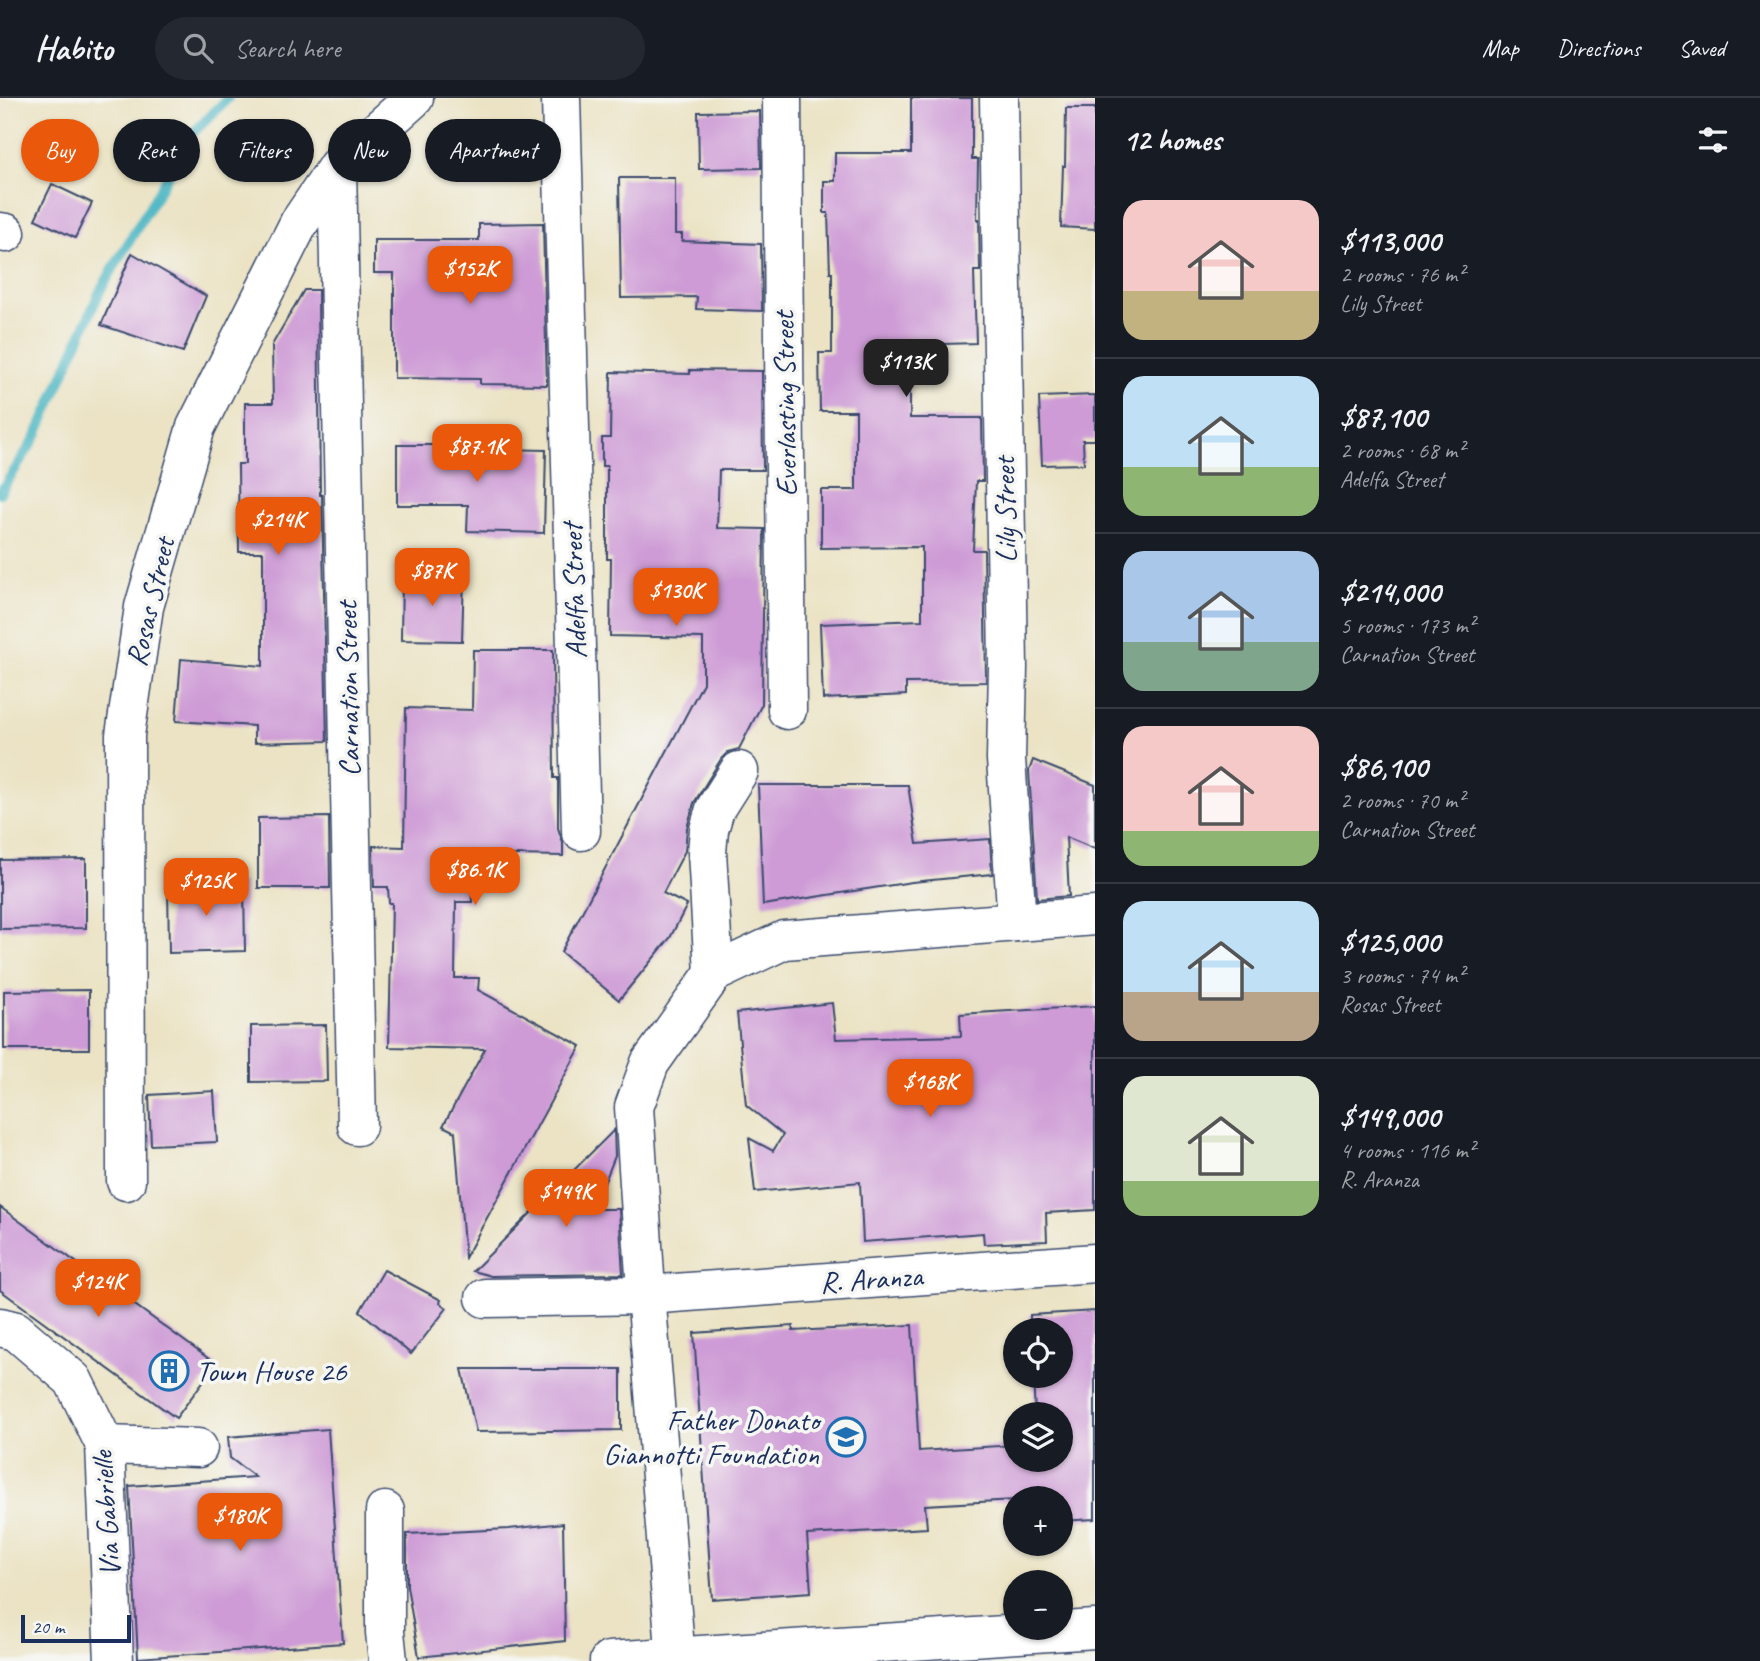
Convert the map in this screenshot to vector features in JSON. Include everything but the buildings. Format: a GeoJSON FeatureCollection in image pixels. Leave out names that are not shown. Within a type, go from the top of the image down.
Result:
{"type":"FeatureCollection","features":[{"type":"Feature","properties":{"kind":"street","name":"Rosas Street"},"geometry":{"type":"LineString","coordinates":[[391,119],[414,98]]}},
{"type":"Feature","properties":{"kind":"street","name":"Adelfa Street"},"geometry":{"type":"LineString","coordinates":[[561,98],[580,831]]}},
{"type":"Feature","properties":{"kind":"street","name":"Everlasting Street"},"geometry":{"type":"LineString","coordinates":[[782,98],[788,710]]}},
{"type":"Feature","properties":{"kind":"street","name":"Lily Street"},"geometry":{"type":"LineString","coordinates":[[999,98],[1008,667],[1006,759],[1017,922]]}},
{"type":"Feature","properties":{"kind":"street","name":"Rosas Street"},"geometry":{"type":"LineString","coordinates":[[126,1181],[125,735],[144,607],[196,428],[299,223],[328,180]]}},
{"type":"Feature","properties":{"kind":"street","name":"Carnation Street"},"geometry":{"type":"LineString","coordinates":[[337,182],[357,1126]]}},
{"type":"Feature","properties":{"kind":"street"},"geometry":{"type":"LineString","coordinates":[[713,973],[707,852],[709,830],[715,809],[739,771]]}},
{"type":"Feature","properties":{"kind":"street"},"geometry":{"type":"LineString","coordinates":[[676,1659],[646,1295],[634,1107],[650,1063],[713,973],[784,940],[1095,916]]}},
{"type":"Feature","properties":{"kind":"street","name":"R. Aranza"},"geometry":{"type":"LineString","coordinates":[[485,1298],[646,1295],[1095,1263]]}},
{"type":"Feature","properties":{"kind":"street","name":"Via Gabrielle"},"geometry":{"type":"LineString","coordinates":[[0,1327],[16,1331],[73,1380],[105,1445],[114,1661]]}},
{"type":"Feature","properties":{"kind":"street"},"geometry":{"type":"LineString","coordinates":[[105,1445],[198,1448]]}},
{"type":"Feature","properties":{"kind":"street"},"geometry":{"type":"LineString","coordinates":[[385,1511],[385,1632],[388,1661]]}},
{"type":"Feature","properties":{"kind":"street"},"geometry":{"type":"LineString","coordinates":[[609,1661],[950,1650],[1095,1629]]}},
{"type":"Feature","properties":{"kind":"waterway"},"geometry":{"type":"LineString","coordinates":[[0,493],[37,435],[100,291],[193,133],[228,98]]}},
{"type":"Feature","properties":{"kind":"place","name":"Town House 26"},"geometry":{"type":"Point","coordinates":[169,1371]}},
{"type":"Feature","properties":{"kind":"place","name":"Father Donato Giannotti Foundation"},"geometry":{"type":"Point","coordinates":[846,1437]}}]}
